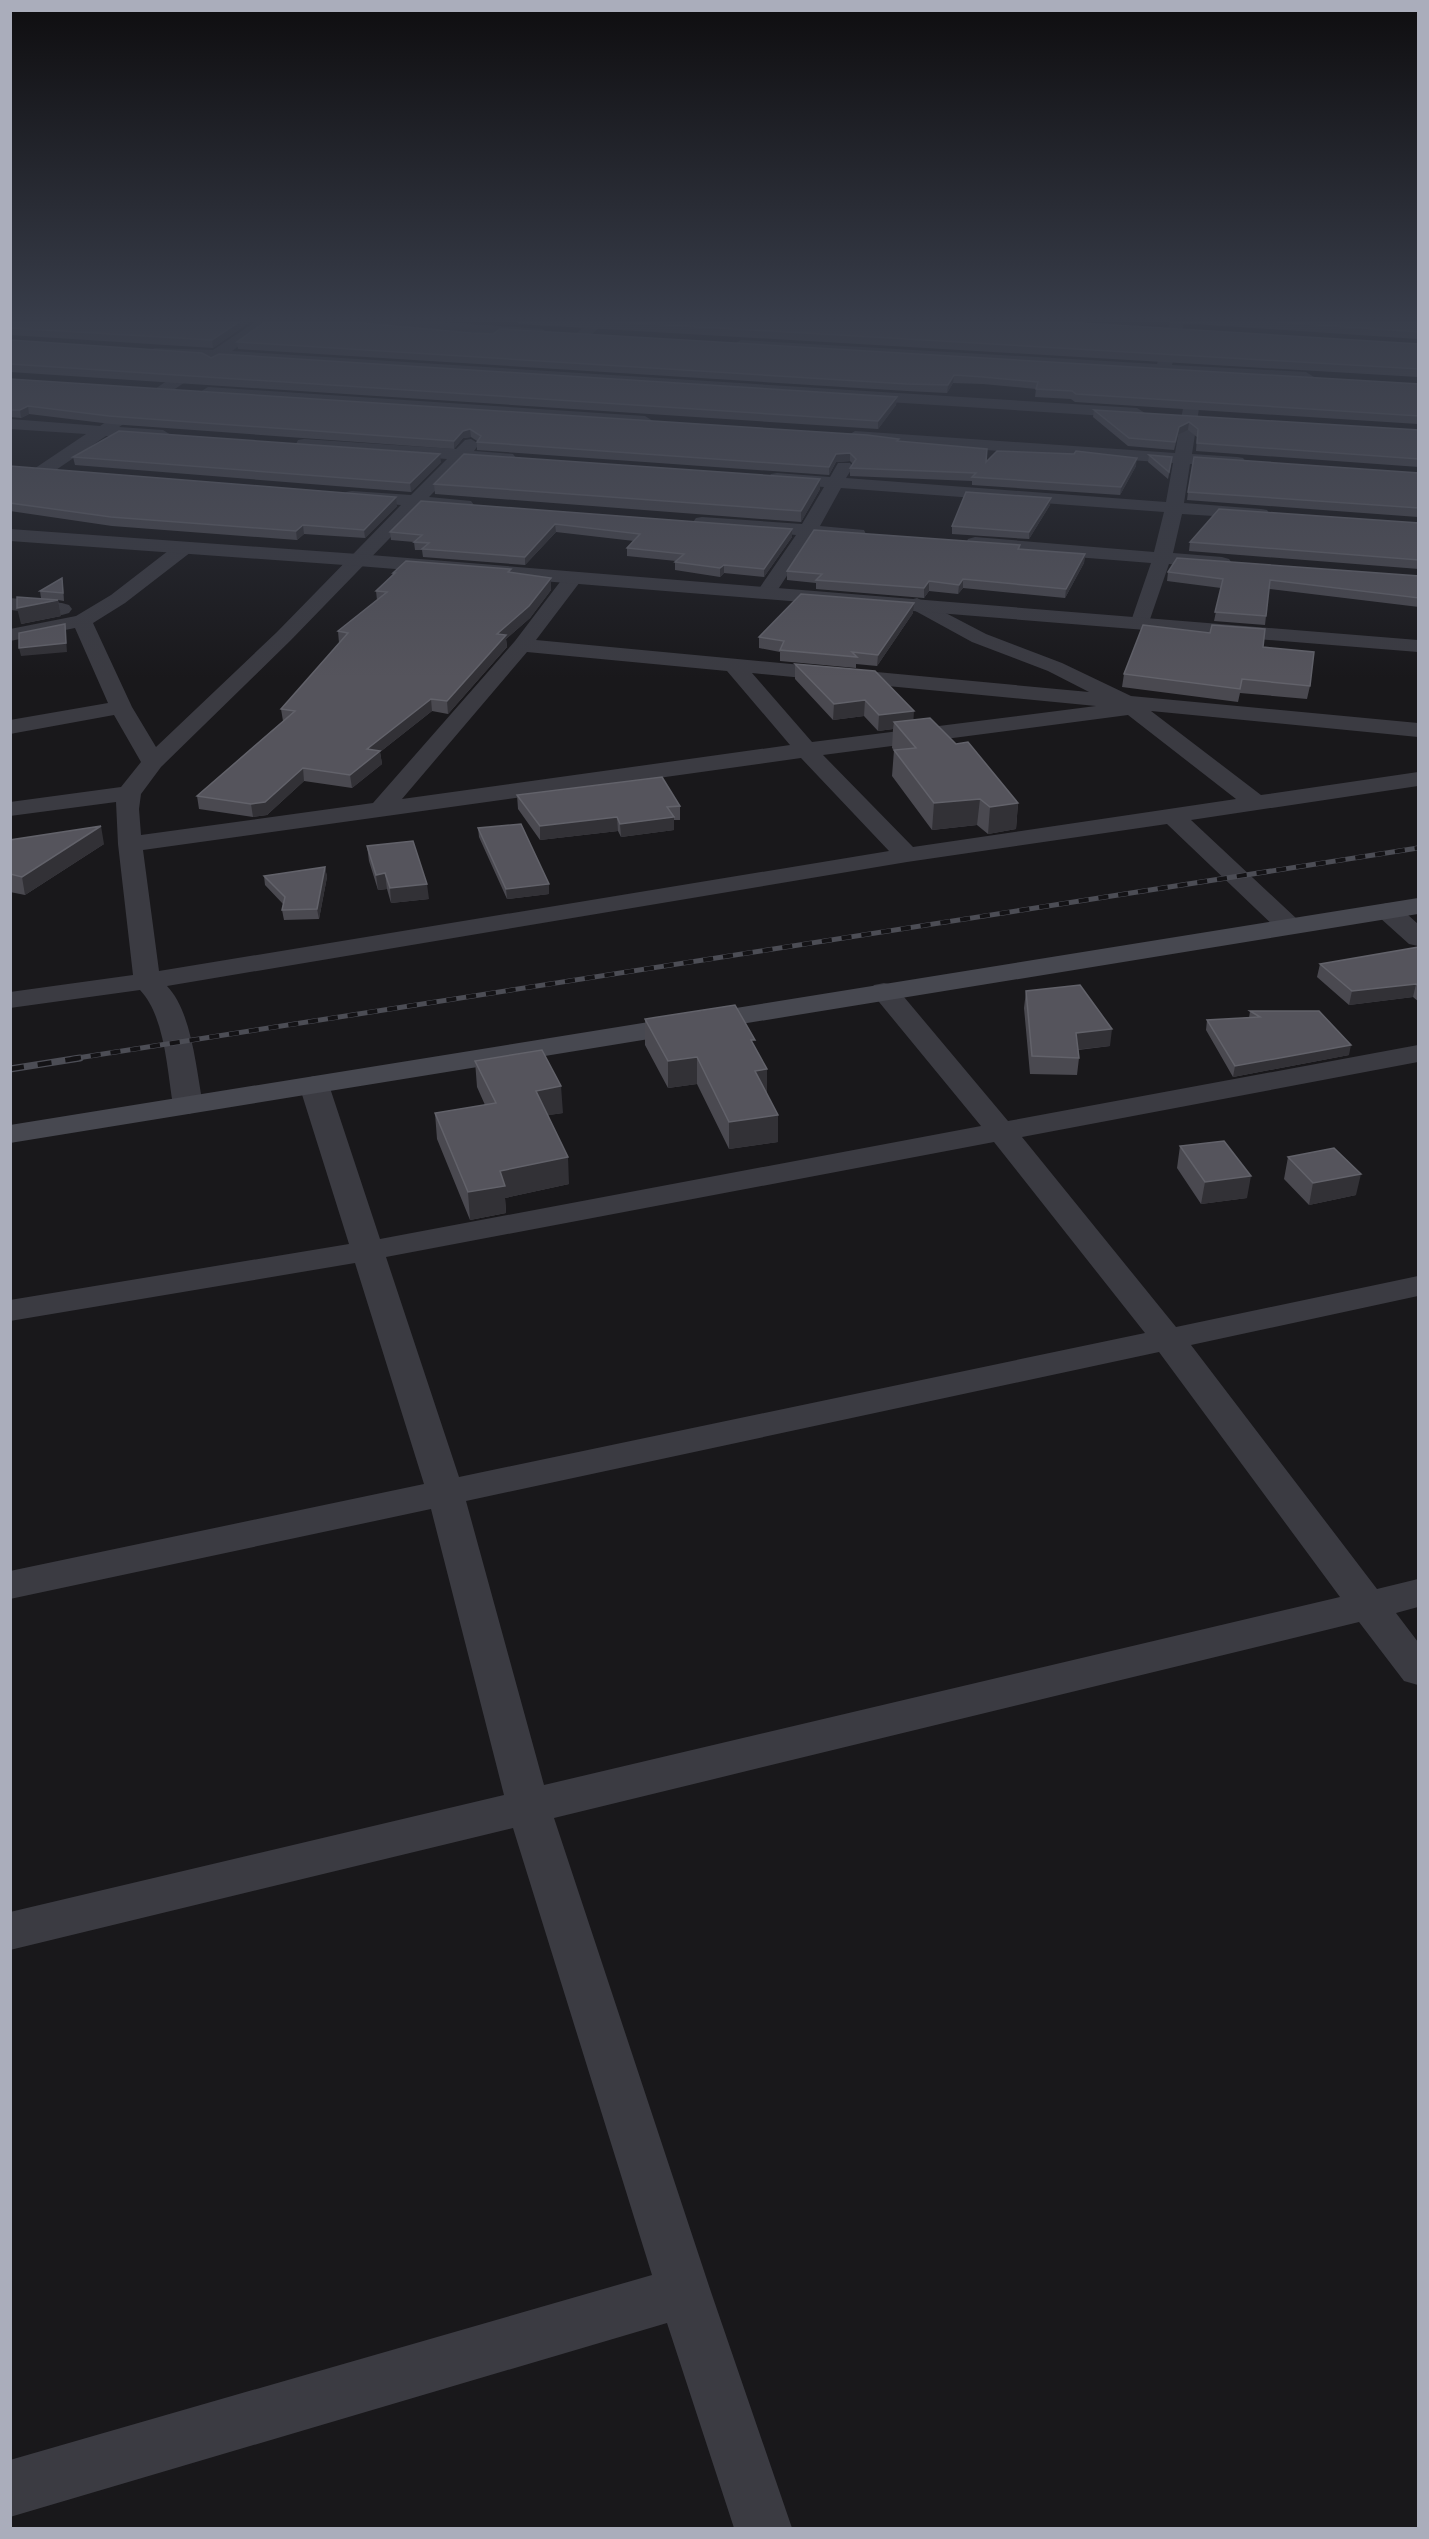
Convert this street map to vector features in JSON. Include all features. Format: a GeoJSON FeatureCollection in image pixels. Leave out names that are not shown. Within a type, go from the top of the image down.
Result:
{"type":"FeatureCollection","features":[{"type":"Feature","properties":{"kind":"main road"},"geometry":{"type":"LineString","coordinates":[[10,1134],[1419,906]]}},
{"type":"Feature","properties":{"kind":"street"},"geometry":{"type":"LineString","coordinates":[[10,492],[90,440]]}},
{"type":"Feature","properties":{"kind":"street"},"geometry":{"type":"LineString","coordinates":[[188,1105],[172,1022],[164,999],[147,981],[130,844],[129,793],[153,762],[284,636],[475,440]]}},
{"type":"Feature","properties":{"kind":"street"},"geometry":{"type":"LineString","coordinates":[[766,593],[808,530],[860,440]]}},
{"type":"Feature","properties":{"kind":"street"},"geometry":{"type":"LineString","coordinates":[[925,440],[1254,463]]}},
{"type":"Feature","properties":{"kind":"street"},"geometry":{"type":"LineString","coordinates":[[1140,624],[1162,558],[1186,440]]}},
{"type":"Feature","properties":{"kind":"street"},"geometry":{"type":"LineString","coordinates":[[282,443],[530,460]]}},
{"type":"Feature","properties":{"kind":"street"},"geometry":{"type":"LineString","coordinates":[[10,469],[66,473]]}},
{"type":"Feature","properties":{"kind":"street"},"geometry":{"type":"LineString","coordinates":[[764,477],[1279,515]]}},
{"type":"Feature","properties":{"kind":"street"},"geometry":{"type":"LineString","coordinates":[[333,494],[486,506]]}},
{"type":"Feature","properties":{"kind":"street"},"geometry":{"type":"LineString","coordinates":[[688,521],[879,536]]}},
{"type":"Feature","properties":{"kind":"street"},"geometry":{"type":"LineString","coordinates":[[10,535],[917,604],[1419,646]]}},
{"type":"Feature","properties":{"kind":"street"},"geometry":{"type":"LineString","coordinates":[[961,542],[1244,564]]}},
{"type":"Feature","properties":{"kind":"street"},"geometry":{"type":"LineString","coordinates":[[10,635],[91,616],[184,548]]}},
{"type":"Feature","properties":{"kind":"street"},"geometry":{"type":"LineString","coordinates":[[379,811],[522,645],[573,578]]}},
{"type":"Feature","properties":{"kind":"street"},"geometry":{"type":"LineString","coordinates":[[10,604],[91,616]]}},
{"type":"Feature","properties":{"kind":"street"},"geometry":{"type":"LineString","coordinates":[[917,604],[980,638],[1055,668],[1127,704],[1255,802]]}},
{"type":"Feature","properties":{"kind":"street"},"geometry":{"type":"LineString","coordinates":[[91,616],[121,707],[153,762]]}},
{"type":"Feature","properties":{"kind":"street"},"geometry":{"type":"LineString","coordinates":[[522,645],[735,667],[1419,730]]}},
{"type":"Feature","properties":{"kind":"street"},"geometry":{"type":"LineString","coordinates":[[735,667],[806,750],[907,855]]}},
{"type":"Feature","properties":{"kind":"street"},"geometry":{"type":"LineString","coordinates":[[130,844],[379,811],[1127,704]]}},
{"type":"Feature","properties":{"kind":"street"},"geometry":{"type":"LineString","coordinates":[[10,727],[121,707]]}},
{"type":"Feature","properties":{"kind":"street"},"geometry":{"type":"LineString","coordinates":[[10,1000],[147,981],[907,855],[1419,779]]}},
{"type":"Feature","properties":{"kind":"street"},"geometry":{"type":"LineString","coordinates":[[10,809],[129,793]]}},
{"type":"Feature","properties":{"kind":"street"},"geometry":{"type":"LineString","coordinates":[[1173,816],[1289,926]]}},
{"type":"Feature","properties":{"kind":"street"},"geometry":{"type":"LineString","coordinates":[[1388,911],[1419,938]]}},
{"type":"Feature","properties":{"kind":"street"},"geometry":{"type":"LineString","coordinates":[[884,991],[1003,1131],[1168,1339],[1368,1606],[1419,1670]]}},
{"type":"Feature","properties":{"kind":"street"},"geometry":{"type":"LineString","coordinates":[[10,1311],[367,1251],[1419,1053]]}},
{"type":"Feature","properties":{"kind":"street"},"geometry":{"type":"LineString","coordinates":[[314,1085],[445,1492],[528,1805],[684,2292],[763,2529]]}},
{"type":"Feature","properties":{"kind":"street"},"geometry":{"type":"LineString","coordinates":[[10,1585],[1419,1286]]}},
{"type":"Feature","properties":{"kind":"street"},"geometry":{"type":"LineString","coordinates":[[10,1931],[1419,1593]]}},
{"type":"Feature","properties":{"kind":"street"},"geometry":{"type":"LineString","coordinates":[[10,2489],[684,2292]]}},
{"type":"Feature","properties":{"kind":"building"},"geometry":{"type":"Polygon","coordinates":[[[102,440],[251,440],[440,454],[410,483],[73,457],[102,440]]]}},
{"type":"Feature","properties":{"kind":"building"},"geometry":{"type":"Polygon","coordinates":[[[898,440],[987,449],[986,462],[997,451],[1074,454],[1076,451],[1137,458],[1121,487],[972,477],[976,473],[850,468],[856,459],[850,453],[836,454],[829,467],[477,442],[898,440]]]}},
{"type":"Feature","properties":{"kind":"building"},"geometry":{"type":"Polygon","coordinates":[[[1197,440],[1419,440],[1419,459],[1197,443],[1197,440]]]}},
{"type":"Feature","properties":{"kind":"building"},"geometry":{"type":"Polygon","coordinates":[[[464,454],[820,479],[801,511],[434,484],[464,454]]]}},
{"type":"Feature","properties":{"kind":"building"},"geometry":{"type":"Polygon","coordinates":[[[1149,455],[1172,457],[1169,472],[1149,455]]]}},
{"type":"Feature","properties":{"kind":"building"},"geometry":{"type":"Polygon","coordinates":[[[1194,457],[1419,473],[1419,508],[1188,492],[1194,457]]]}},
{"type":"Feature","properties":{"kind":"building"},"geometry":{"type":"Polygon","coordinates":[[[10,466],[396,497],[364,530],[303,525],[296,531],[111,517],[10,503],[10,466]]]}},
{"type":"Feature","properties":{"kind":"building"},"geometry":{"type":"Polygon","coordinates":[[[966,492],[1051,498],[1029,532],[952,526],[966,492]]]}},
{"type":"Feature","properties":{"kind":"building"},"geometry":{"type":"Polygon","coordinates":[[[421,501],[792,529],[764,569],[724,565],[720,568],[675,562],[684,554],[627,548],[640,534],[555,524],[525,557],[422,549],[429,543],[414,542],[422,535],[390,532],[421,501]]]}},
{"type":"Feature","properties":{"kind":"building"},"geometry":{"type":"Polygon","coordinates":[[[1219,509],[1419,523],[1419,560],[1190,542],[1219,509]]]}},
{"type":"Feature","properties":{"kind":"building"},"geometry":{"type":"Polygon","coordinates":[[[814,530],[1020,545],[1018,549],[1085,554],[1066,589],[963,579],[959,585],[929,581],[924,588],[816,580],[822,574],[787,571],[814,530]]]}},
{"type":"Feature","properties":{"kind":"building"},"geometry":{"type":"Polygon","coordinates":[[[1177,558],[1419,576],[1419,598],[1270,580],[1266,616],[1215,612],[1223,579],[1168,572],[1177,558]]]}},
{"type":"Feature","properties":{"kind":"building"},"geometry":{"type":"Polygon","coordinates":[[[406,561],[511,569],[508,572],[551,578],[529,606],[497,634],[506,635],[447,701],[431,699],[367,749],[380,751],[350,775],[303,768],[265,802],[251,804],[197,796],[295,711],[281,709],[348,633],[338,631],[387,592],[376,591],[406,561]]]}},
{"type":"Feature","properties":{"kind":"building"},"geometry":{"type":"Polygon","coordinates":[[[62,578],[63,593],[40,591],[62,578]]]}},
{"type":"Feature","properties":{"kind":"building"},"geometry":{"type":"Polygon","coordinates":[[[801,594],[914,603],[878,655],[852,652],[857,657],[780,650],[784,641],[759,637],[801,594]]]}},
{"type":"Feature","properties":{"kind":"building"},"geometry":{"type":"Polygon","coordinates":[[[17,597],[58,600],[17,608],[17,597]]]}},
{"type":"Feature","properties":{"kind":"building"},"geometry":{"type":"Polygon","coordinates":[[[65,624],[66,643],[19,648],[19,633],[65,624]]]}},
{"type":"Feature","properties":{"kind":"building"},"geometry":{"type":"Polygon","coordinates":[[[1143,625],[1210,633],[1212,625],[1265,629],[1263,647],[1314,652],[1310,686],[1242,679],[1240,689],[1124,674],[1143,625]]]}},
{"type":"Feature","properties":{"kind":"building"},"geometry":{"type":"Polygon","coordinates":[[[795,664],[875,671],[914,711],[879,715],[865,700],[834,704],[795,664]]]}},
{"type":"Feature","properties":{"kind":"building"},"geometry":{"type":"Polygon","coordinates":[[[930,718],[956,744],[968,742],[1018,803],[990,807],[980,799],[934,803],[894,750],[916,748],[894,722],[930,718]]]}},
{"type":"Feature","properties":{"kind":"building"},"geometry":{"type":"Polygon","coordinates":[[[662,777],[680,806],[667,807],[674,817],[620,824],[617,817],[540,826],[517,795],[662,777]]]}},
{"type":"Feature","properties":{"kind":"building"},"geometry":{"type":"Polygon","coordinates":[[[521,824],[549,884],[506,889],[478,828],[521,824]]]}},
{"type":"Feature","properties":{"kind":"building"},"geometry":{"type":"Polygon","coordinates":[[[101,826],[22,877],[10,874],[10,840],[101,826]]]}},
{"type":"Feature","properties":{"kind":"building"},"geometry":{"type":"Polygon","coordinates":[[[413,841],[427,884],[390,888],[385,873],[376,875],[367,846],[413,841]]]}},
{"type":"Feature","properties":{"kind":"building"},"geometry":{"type":"Polygon","coordinates":[[[325,867],[317,909],[282,910],[285,897],[264,876],[325,867]]]}},
{"type":"Feature","properties":{"kind":"building"},"geometry":{"type":"Polygon","coordinates":[[[1419,947],[1419,986],[1416,984],[1352,991],[1320,964],[1419,947]]]}},
{"type":"Feature","properties":{"kind":"building"},"geometry":{"type":"Polygon","coordinates":[[[1080,985],[1112,1029],[1076,1033],[1079,1058],[1032,1056],[1026,991],[1080,985]]]}},
{"type":"Feature","properties":{"kind":"building"},"geometry":{"type":"Polygon","coordinates":[[[735,1005],[755,1040],[751,1040],[767,1069],[755,1071],[778,1115],[729,1122],[697,1057],[668,1061],[645,1019],[735,1005]]]}},
{"type":"Feature","properties":{"kind":"building"},"geometry":{"type":"Polygon","coordinates":[[[1250,1011],[1319,1011],[1351,1045],[1235,1066],[1207,1020],[1260,1017],[1250,1011]]]}},
{"type":"Feature","properties":{"kind":"building"},"geometry":{"type":"Polygon","coordinates":[[[542,1050],[561,1086],[536,1091],[568,1157],[500,1171],[505,1186],[468,1192],[435,1113],[496,1103],[475,1061],[542,1050]]]}},
{"type":"Feature","properties":{"kind":"building"},"geometry":{"type":"Polygon","coordinates":[[[1224,1141],[1251,1176],[1205,1182],[1180,1146],[1224,1141]]]}},
{"type":"Feature","properties":{"kind":"building"},"geometry":{"type":"Polygon","coordinates":[[[1334,1148],[1361,1174],[1313,1183],[1288,1157],[1334,1148]]]}},
{"type":"Feature","properties":{"kind":"railway"},"geometry":{"type":"LineString","coordinates":[[71,1059],[1418,848]]}},
{"type":"Feature","properties":{"kind":"railway"},"geometry":{"type":"LineString","coordinates":[[10,1069],[80,1058]]}}]}
